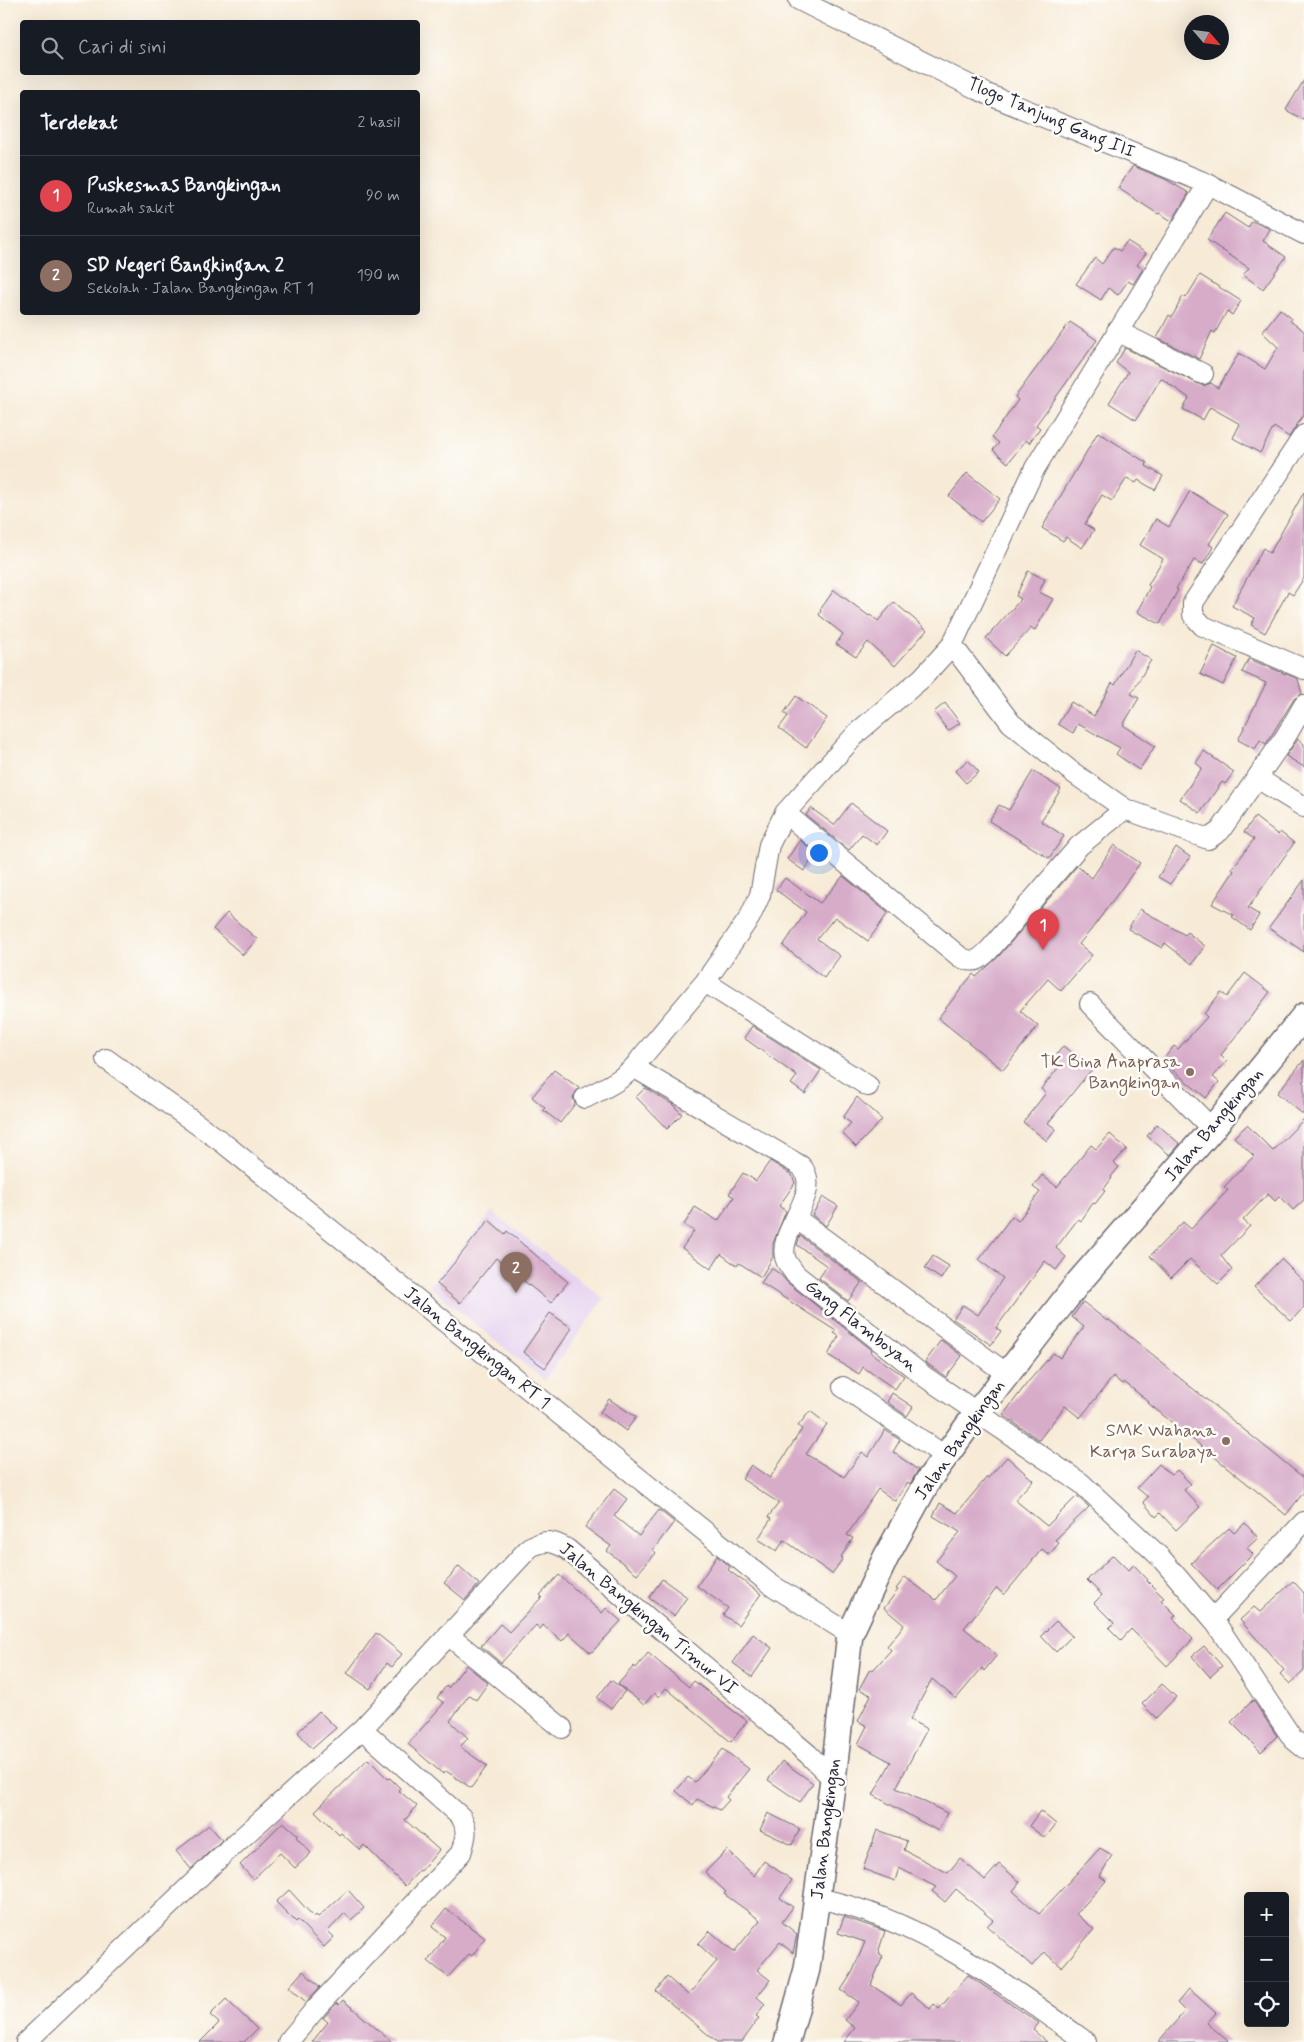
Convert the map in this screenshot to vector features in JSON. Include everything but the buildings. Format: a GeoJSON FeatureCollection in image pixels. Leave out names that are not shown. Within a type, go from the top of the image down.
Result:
{"type":"FeatureCollection","features":[{"type":"Feature","properties":{"kind":"street","name":"Tlogo Tanjung Gang III"},"geometry":{"type":"LineString","coordinates":[[798,0],[987,94],[1208,184],[1304,234]]}},
{"type":"Feature","properties":{"kind":"street"},"geometry":{"type":"LineString","coordinates":[[585,1098],[603,1090],[635,1068],[641,1058],[705,982],[750,917],[760,895],[769,845],[785,813],[858,732],[922,678],[952,645],[1036,468],[1117,331],[1208,184]]}},
{"type":"Feature","properties":{"kind":"street"},"geometry":{"type":"LineString","coordinates":[[1117,331],[1203,374]]}},
{"type":"Feature","properties":{"kind":"street"},"geometry":{"type":"LineString","coordinates":[[1304,435],[1193,603],[1193,615],[1203,626],[1304,669]]}},
{"type":"Feature","properties":{"kind":"street"},"geometry":{"type":"LineString","coordinates":[[952,645],[1011,723],[1072,772],[1125,808],[1208,839],[1220,832],[1286,736],[1304,705]]}},
{"type":"Feature","properties":{"kind":"street"},"geometry":{"type":"LineString","coordinates":[[1256,778],[1304,807]]}},
{"type":"Feature","properties":{"kind":"street"},"geometry":{"type":"LineString","coordinates":[[785,813],[960,957],[969,961],[978,960],[991,948],[1079,846],[1092,838],[1125,808]]}},
{"type":"Feature","properties":{"kind":"street"},"geometry":{"type":"LineString","coordinates":[[705,982],[868,1086]]}},
{"type":"Feature","properties":{"kind":"street"},"geometry":{"type":"LineString","coordinates":[[1090,1004],[1212,1130]]}},
{"type":"Feature","properties":{"kind":"street","name":"Jalan Bangkingan"},"geometry":{"type":"LineString","coordinates":[[788,2042],[807,1969],[818,1898],[850,1634],[886,1557],[928,1479],[1007,1374],[1078,1283],[1212,1130],[1304,1018]]}},
{"type":"Feature","properties":{"kind":"street","name":"Jalan Bangkingan RT 1"},"geometry":{"type":"LineString","coordinates":[[106,1059],[222,1142],[770,1584],[850,1634]]}},
{"type":"Feature","properties":{"kind":"street","name":"Gang Flamboyan"},"geometry":{"type":"LineString","coordinates":[[635,1068],[801,1166],[807,1173],[809,1183],[797,1219],[785,1242],[785,1258],[794,1274],[925,1377],[1081,1483],[1160,1557],[1213,1619],[1293,1739],[1304,1748]]}},
{"type":"Feature","properties":{"kind":"street"},"geometry":{"type":"LineString","coordinates":[[797,1219],[1007,1374]]}},
{"type":"Feature","properties":{"kind":"street"},"geometry":{"type":"LineString","coordinates":[[843,1386],[945,1456]]}},
{"type":"Feature","properties":{"kind":"street"},"geometry":{"type":"LineString","coordinates":[[1213,1619],[1304,1522]]}},
{"type":"Feature","properties":{"kind":"street","name":"Jalan Bangkingan Timur VI"},"geometry":{"type":"LineString","coordinates":[[26,2042],[215,1862],[362,1729],[530,1547],[542,1542],[555,1542],[567,1549],[808,1754],[833,1779]]}},
{"type":"Feature","properties":{"kind":"street"},"geometry":{"type":"LineString","coordinates":[[448,1635],[562,1728]]}},
{"type":"Feature","properties":{"kind":"street"},"geometry":{"type":"LineString","coordinates":[[288,2042],[317,2007],[461,1853],[467,1835],[466,1824],[461,1817],[362,1729]]}},
{"type":"Feature","properties":{"kind":"street"},"geometry":{"type":"LineString","coordinates":[[818,1898],[846,1904],[926,1936],[1026,1998],[1086,2042]]}},
{"type":"Feature","properties":{"kind":"shaded area"},"geometry":{"type":"Polygon","coordinates":[[[492,1212],[604,1299],[544,1380],[429,1286],[492,1212]]]}},
{"type":"Feature","properties":{"kind":"place","name":"Puskesmas Bangkingan"},"geometry":{"type":"Point","coordinates":[1043,950]}},
{"type":"Feature","properties":{"kind":"place","name":"TK Bina Anaprasa Bangkingan"},"geometry":{"type":"Point","coordinates":[1190,1072]}},
{"type":"Feature","properties":{"kind":"place","name":"SD Negeri Bangkingan 2"},"geometry":{"type":"Point","coordinates":[516,1293]}},
{"type":"Feature","properties":{"kind":"place","name":"SMK Wahana Karya Surabaya"},"geometry":{"type":"Point","coordinates":[1226,1441]}}]}
